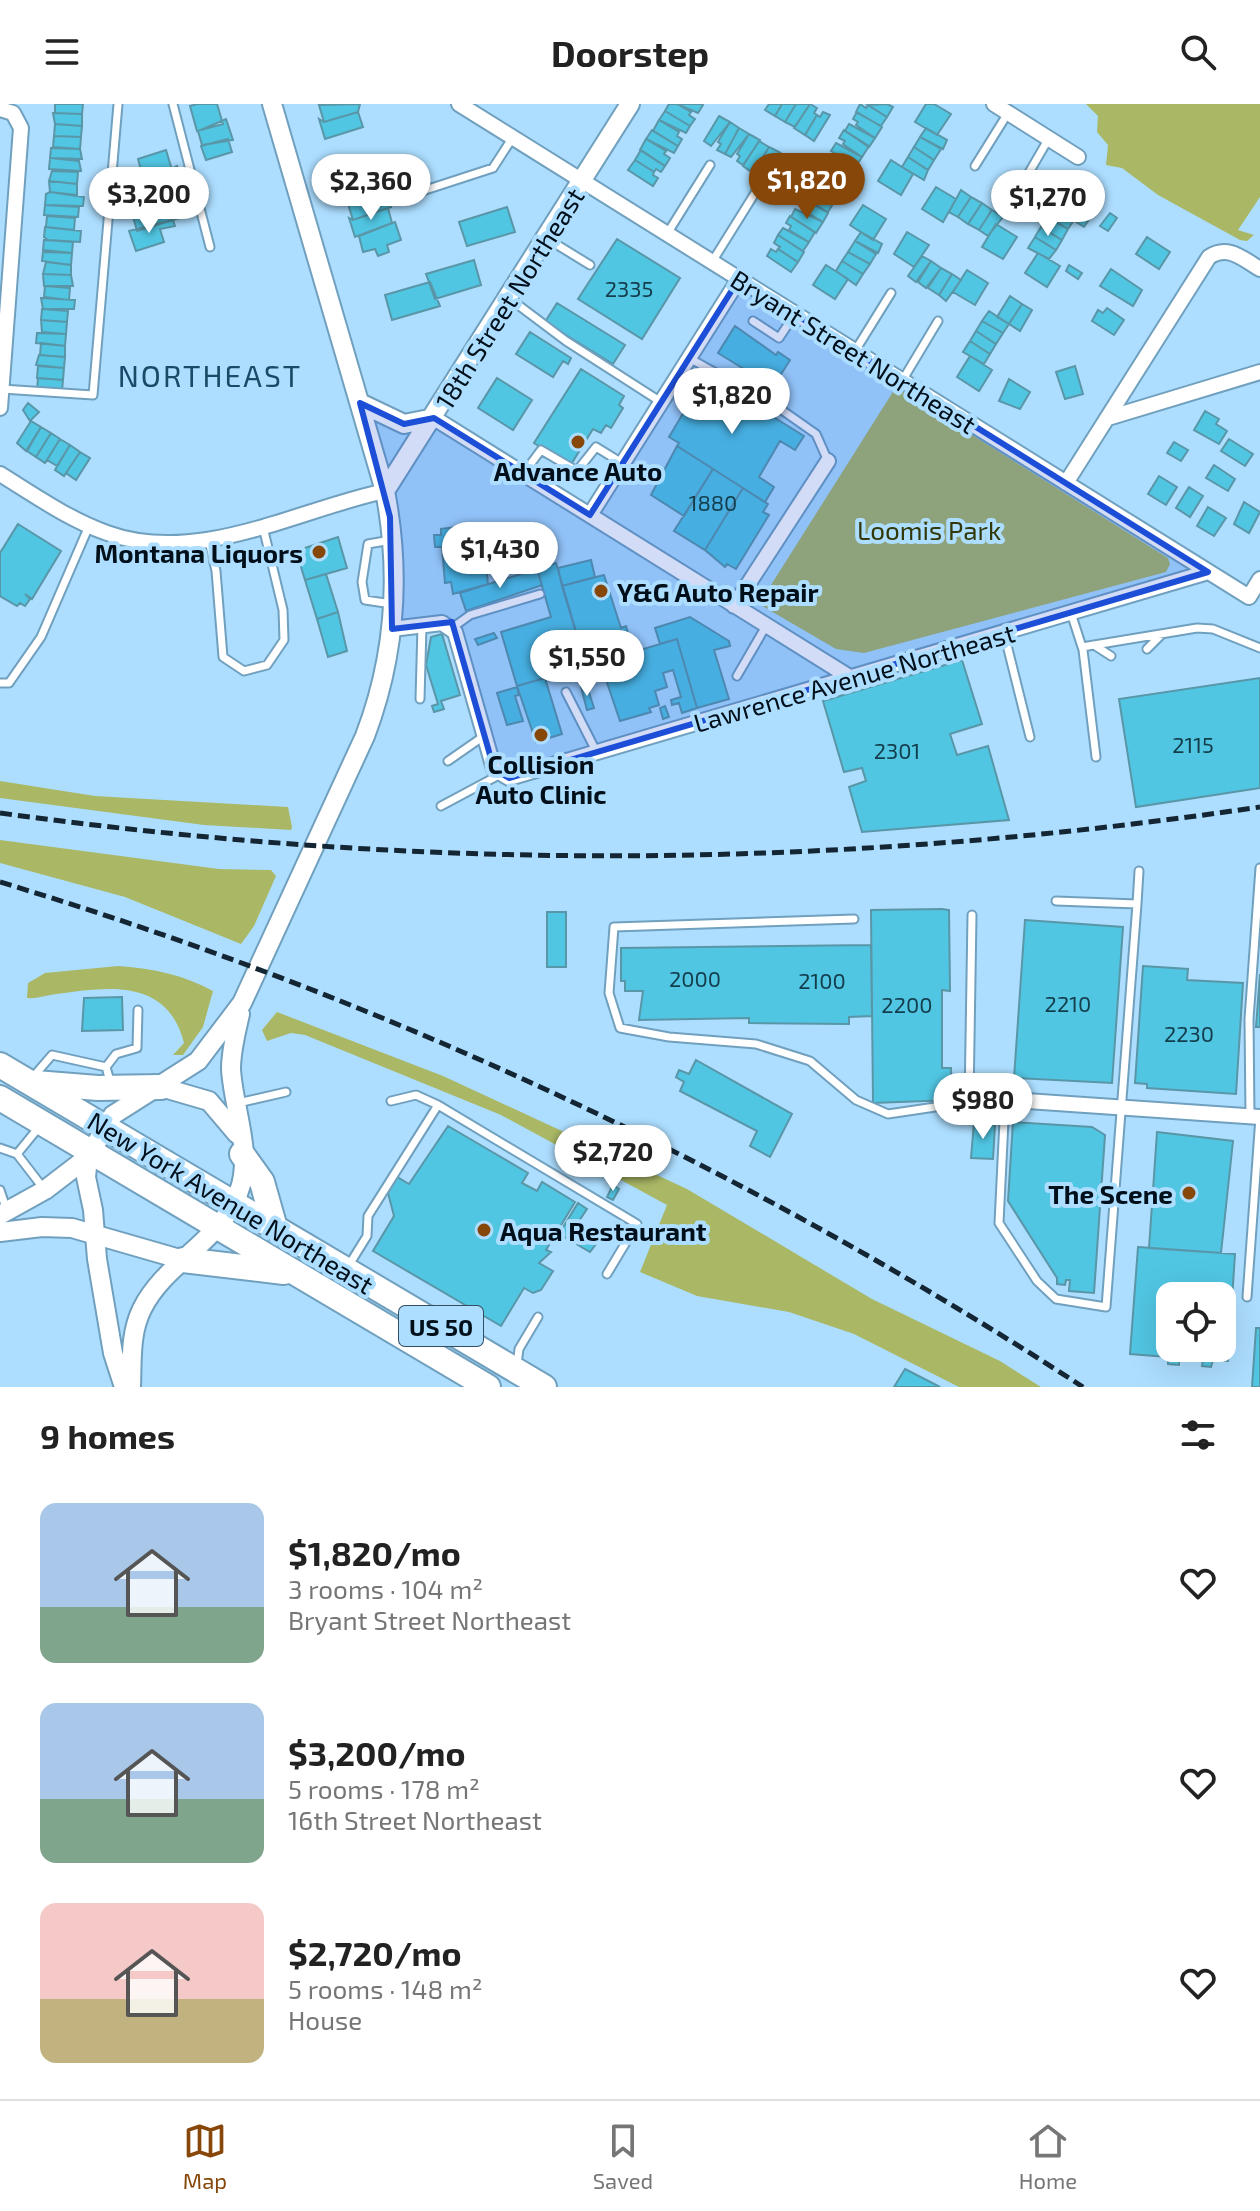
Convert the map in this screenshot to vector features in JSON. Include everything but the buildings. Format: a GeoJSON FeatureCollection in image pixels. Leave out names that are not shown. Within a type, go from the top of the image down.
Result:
{"type":"FeatureCollection","features":[{"type":"Feature","properties":{"kind":"highway","name":"New York Avenue Northeast"},"geometry":{"type":"LineString","coordinates":[[0,1065],[346,1270],[508,1375],[544,1387]]}},
{"type":"Feature","properties":{"kind":"highway"},"geometry":{"type":"LineString","coordinates":[[29,1083],[109,1077],[161,1087]]}},
{"type":"Feature","properties":{"kind":"highway","name":"New York Avenue Northeast"},"geometry":{"type":"LineString","coordinates":[[0,1098],[89,1154],[488,1387]]}},
{"type":"Feature","properties":{"kind":"highway"},"geometry":{"type":"LineString","coordinates":[[242,1147],[262,1182],[275,1228]]}},
{"type":"Feature","properties":{"kind":"highway"},"geometry":{"type":"LineString","coordinates":[[183,1260],[298,1274]]}},
{"type":"Feature","properties":{"kind":"main road"},"geometry":{"type":"LineString","coordinates":[[124,1387],[113,1353],[94,1235],[86,1177],[89,1154],[104,1127],[125,1105],[161,1087],[204,1055],[242,1003],[365,736],[380,690],[392,629],[393,540],[385,491],[272,104]]}},
{"type":"Feature","properties":{"kind":"main road","name":"18th Street Northeast"},"geometry":{"type":"LineString","coordinates":[[385,491],[630,104]]}},
{"type":"Feature","properties":{"kind":"main road"},"geometry":{"type":"LineString","coordinates":[[360,403],[404,424],[434,418]]}},
{"type":"Feature","properties":{"kind":"main road"},"geometry":{"type":"LineString","coordinates":[[131,1387],[132,1344],[138,1318],[152,1293],[217,1227],[233,1203],[242,1181],[242,1147],[232,1058],[242,1003]]}},
{"type":"Feature","properties":{"kind":"main road"},"geometry":{"type":"LineString","coordinates":[[161,1087],[209,1101],[222,1113],[242,1147]]}},
{"type":"Feature","properties":{"kind":"main road"},"geometry":{"type":"LineString","coordinates":[[4,1213],[45,1190],[89,1154]]}},
{"type":"Feature","properties":{"kind":"main road"},"geometry":{"type":"LineString","coordinates":[[0,1232],[51,1226],[183,1260]]}},
{"type":"Feature","properties":{"kind":"street","name":"Bryant Street Northeast"},"geometry":{"type":"LineString","coordinates":[[459,104],[1249,597],[1260,579]]}},
{"type":"Feature","properties":{"kind":"street"},"geometry":{"type":"LineString","coordinates":[[994,104],[1078,157]]}},
{"type":"Feature","properties":{"kind":"street"},"geometry":{"type":"LineString","coordinates":[[0,109],[13,113],[20,122],[0,408]]}},
{"type":"Feature","properties":{"kind":"street"},"geometry":{"type":"LineString","coordinates":[[1066,483],[1205,263],[1221,251],[1231,252],[1260,269]]}},
{"type":"Feature","properties":{"kind":"street"},"geometry":{"type":"LineString","coordinates":[[590,515],[739,279]]}},
{"type":"Feature","properties":{"kind":"street"},"geometry":{"type":"LineString","coordinates":[[1108,418],[1260,372]]}},
{"type":"Feature","properties":{"kind":"street"},"geometry":{"type":"LineString","coordinates":[[434,418],[851,678]]}},
{"type":"Feature","properties":{"kind":"street"},"geometry":{"type":"LineString","coordinates":[[734,606],[828,461]]}},
{"type":"Feature","properties":{"kind":"street"},"geometry":{"type":"LineString","coordinates":[[0,474],[89,526],[143,541],[209,541],[385,491]]}},
{"type":"Feature","properties":{"kind":"street","name":"Lawrence Avenue Northeast"},"geometry":{"type":"LineString","coordinates":[[499,775],[514,778],[1208,572]]}},
{"type":"Feature","properties":{"kind":"street"},"geometry":{"type":"LineString","coordinates":[[392,629],[442,623],[452,628],[484,736],[499,775]]}},
{"type":"Feature","properties":{"kind":"street"},"geometry":{"type":"LineString","coordinates":[[969,1102],[1005,1100],[1256,1117]]}},
{"type":"Feature","properties":{"kind":"lane"},"geometry":{"type":"LineString","coordinates":[[2,389],[93,395],[118,104]]}},
{"type":"Feature","properties":{"kind":"lane"},"geometry":{"type":"LineString","coordinates":[[173,104],[210,247]]}},
{"type":"Feature","properties":{"kind":"lane"},"geometry":{"type":"LineString","coordinates":[[975,166],[1008,113]]}},
{"type":"Feature","properties":{"kind":"lane"},"geometry":{"type":"LineString","coordinates":[[410,195],[493,168],[513,137]]}},
{"type":"Feature","properties":{"kind":"lane"},"geometry":{"type":"LineString","coordinates":[[1016,195],[1049,138]]}},
{"type":"Feature","properties":{"kind":"lane"},"geometry":{"type":"LineString","coordinates":[[667,234],[710,165]]}},
{"type":"Feature","properties":{"kind":"lane"},"geometry":{"type":"LineString","coordinates":[[712,262],[755,193]]}},
{"type":"Feature","properties":{"kind":"lane"},"geometry":{"type":"LineString","coordinates":[[546,238],[590,265]]}},
{"type":"Feature","properties":{"kind":"lane"},"geometry":{"type":"LineString","coordinates":[[855,351],[891,293]]}},
{"type":"Feature","properties":{"kind":"lane"},"geometry":{"type":"LineString","coordinates":[[509,298],[566,341],[661,402]]}},
{"type":"Feature","properties":{"kind":"lane"},"geometry":{"type":"LineString","coordinates":[[753,321],[779,338],[795,314]]}},
{"type":"Feature","properties":{"kind":"lane"},"geometry":{"type":"LineString","coordinates":[[902,381],[938,321]]}},
{"type":"Feature","properties":{"kind":"lane"},"geometry":{"type":"LineString","coordinates":[[689,358],[779,408],[816,434],[828,461]]}},
{"type":"Feature","properties":{"kind":"lane"},"geometry":{"type":"LineString","coordinates":[[523,474],[541,450],[577,471],[596,447],[622,463]]}},
{"type":"Feature","properties":{"kind":"lane"},"geometry":{"type":"LineString","coordinates":[[209,541],[216,571],[223,657],[244,671],[267,665],[284,640],[283,610],[262,525]]}},
{"type":"Feature","properties":{"kind":"lane"},"geometry":{"type":"LineString","coordinates":[[0,683],[9,683],[41,637],[89,526]]}},
{"type":"Feature","properties":{"kind":"lane"},"geometry":{"type":"LineString","coordinates":[[393,540],[368,544],[362,582],[365,600],[394,604]]}},
{"type":"Feature","properties":{"kind":"lane"},"geometry":{"type":"LineString","coordinates":[[452,628],[470,615],[540,594]]}},
{"type":"Feature","properties":{"kind":"lane"},"geometry":{"type":"LineString","coordinates":[[1071,613],[1082,647],[1096,757]]}},
{"type":"Feature","properties":{"kind":"lane"},"geometry":{"type":"LineString","coordinates":[[420,699],[422,626]]}},
{"type":"Feature","properties":{"kind":"lane"},"geometry":{"type":"LineString","coordinates":[[737,676],[766,626]]}},
{"type":"Feature","properties":{"kind":"lane"},"geometry":{"type":"LineString","coordinates":[[1082,647],[1164,632],[1213,629],[1260,648]]}},
{"type":"Feature","properties":{"kind":"lane"},"geometry":{"type":"LineString","coordinates":[[1147,649],[1164,632]]}},
{"type":"Feature","properties":{"kind":"lane"},"geometry":{"type":"LineString","coordinates":[[1004,633],[1030,737]]}},
{"type":"Feature","properties":{"kind":"lane"},"geometry":{"type":"LineString","coordinates":[[1094,645],[1111,656]]}},
{"type":"Feature","properties":{"kind":"lane"},"geometry":{"type":"LineString","coordinates":[[566,692],[597,753]]}},
{"type":"Feature","properties":{"kind":"lane"},"geometry":{"type":"LineString","coordinates":[[448,761],[484,736]]}},
{"type":"Feature","properties":{"kind":"lane"},"geometry":{"type":"LineString","coordinates":[[441,806],[499,775]]}},
{"type":"Feature","properties":{"kind":"lane"},"geometry":{"type":"LineString","coordinates":[[1247,1297],[1256,1117],[1249,1019],[1260,868]]}},
{"type":"Feature","properties":{"kind":"lane"},"geometry":{"type":"LineString","coordinates":[[1005,1100],[999,1223],[1037,1281],[1056,1299],[1102,1309],[1106,1307],[1110,1288],[1139,871]]}},
{"type":"Feature","properties":{"kind":"lane"},"geometry":{"type":"LineString","coordinates":[[1056,901],[1137,904]]}},
{"type":"Feature","properties":{"kind":"lane"},"geometry":{"type":"LineString","coordinates":[[854,919],[614,927],[609,993],[620,1028],[669,1037],[756,1044],[810,1061],[856,1100],[888,1114],[969,1102],[972,915]]}},
{"type":"Feature","properties":{"kind":"lane"},"geometry":{"type":"LineString","coordinates":[[109,1077],[116,1054],[137,1048],[138,1010]]}},
{"type":"Feature","properties":{"kind":"lane"},"geometry":{"type":"LineString","coordinates":[[236,1103],[286,1092]]}},
{"type":"Feature","properties":{"kind":"lane"},"geometry":{"type":"LineString","coordinates":[[391,1101],[416,1095],[438,1105],[637,1224],[607,1274]]}},
{"type":"Feature","properties":{"kind":"lane"},"geometry":{"type":"LineString","coordinates":[[346,1270],[367,1236],[368,1216],[438,1105]]}},
{"type":"Feature","properties":{"kind":"lane"},"geometry":{"type":"LineString","coordinates":[[17,1154],[42,1123]]}},
{"type":"Feature","properties":{"kind":"lane"},"geometry":{"type":"LineString","coordinates":[[0,1148],[17,1154],[45,1190]]}},
{"type":"Feature","properties":{"kind":"lane"},"geometry":{"type":"LineString","coordinates":[[0,1190],[4,1213]]}},
{"type":"Feature","properties":{"kind":"lane"},"geometry":{"type":"LineString","coordinates":[[508,1375],[538,1317]]}},
{"type":"Feature","properties":{"kind":"highlighted area"},"geometry":{"type":"Polygon","coordinates":[[[739,279],[1208,572],[509,778],[494,769],[452,622],[392,629],[390,517],[360,403],[404,424],[434,418],[590,515],[739,279]]]}},
{"type":"Feature","properties":{"kind":"green space"},"geometry":{"type":"Polygon","coordinates":[[[1086,104],[1260,104],[1260,197],[1238,230],[1254,235],[1247,241],[1240,240],[1158,195],[1122,168],[1106,165],[1108,145],[1097,132],[1098,116],[1086,104]]]}},
{"type":"Feature","properties":{"kind":"green space","name":"Loomis Park"},"geometry":{"type":"Polygon","coordinates":[[[896,387],[1168,558],[1170,564],[1166,572],[864,653],[836,649],[759,604],[896,387]]]}},
{"type":"Feature","properties":{"kind":"green space"},"geometry":{"type":"Polygon","coordinates":[[[0,781],[95,796],[288,807],[292,827],[291,830],[204,825],[0,798],[0,781]]]}},
{"type":"Feature","properties":{"kind":"green space"},"geometry":{"type":"Polygon","coordinates":[[[0,840],[219,869],[271,870],[276,876],[254,926],[241,944],[125,897],[0,863],[0,840]]]}},
{"type":"Feature","properties":{"kind":"green space"},"geometry":{"type":"Polygon","coordinates":[[[118,966],[167,973],[213,991],[203,1027],[183,1055],[173,1055],[184,1043],[176,1022],[165,1007],[151,997],[116,989],[97,989],[27,998],[28,983],[45,973],[118,966]]]}},
{"type":"Feature","properties":{"kind":"green space"},"geometry":{"type":"Polygon","coordinates":[[[277,1012],[443,1076],[687,1189],[872,1299],[1000,1361],[1041,1387],[959,1387],[854,1334],[789,1312],[697,1296],[640,1272],[667,1205],[501,1115],[305,1035],[291,1033],[267,1041],[262,1030],[277,1012]]]}},
{"type":"Feature","properties":{"kind":"railway"},"geometry":{"type":"LineString","coordinates":[[0,813],[318,846],[474,854],[630,856],[786,852],[943,843],[1101,828],[1260,807]]}},
{"type":"Feature","properties":{"kind":"railway"},"geometry":{"type":"LineString","coordinates":[[0,882],[143,928],[284,979],[423,1035],[560,1096],[826,1232],[956,1307],[1083,1387]]}},
{"type":"Feature","properties":{"kind":"place","name":"Advance Auto"},"geometry":{"type":"Point","coordinates":[578,442]}},
{"type":"Feature","properties":{"kind":"place","name":"Montana Liquors"},"geometry":{"type":"Point","coordinates":[319,552]}},
{"type":"Feature","properties":{"kind":"place","name":"Y&G Auto Repair"},"geometry":{"type":"Point","coordinates":[601,591]}},
{"type":"Feature","properties":{"kind":"place","name":"Collision Auto Clinic"},"geometry":{"type":"Point","coordinates":[541,735]}},
{"type":"Feature","properties":{"kind":"place","name":"The Scene"},"geometry":{"type":"Point","coordinates":[1189,1193]}},
{"type":"Feature","properties":{"kind":"place","name":"Aqua Restaurant"},"geometry":{"type":"Point","coordinates":[484,1230]}},
{"type":"Feature","properties":{"kind":"district","name":"NORTHEAST"},"geometry":{"type":"Point","coordinates":[210,375]}}]}
